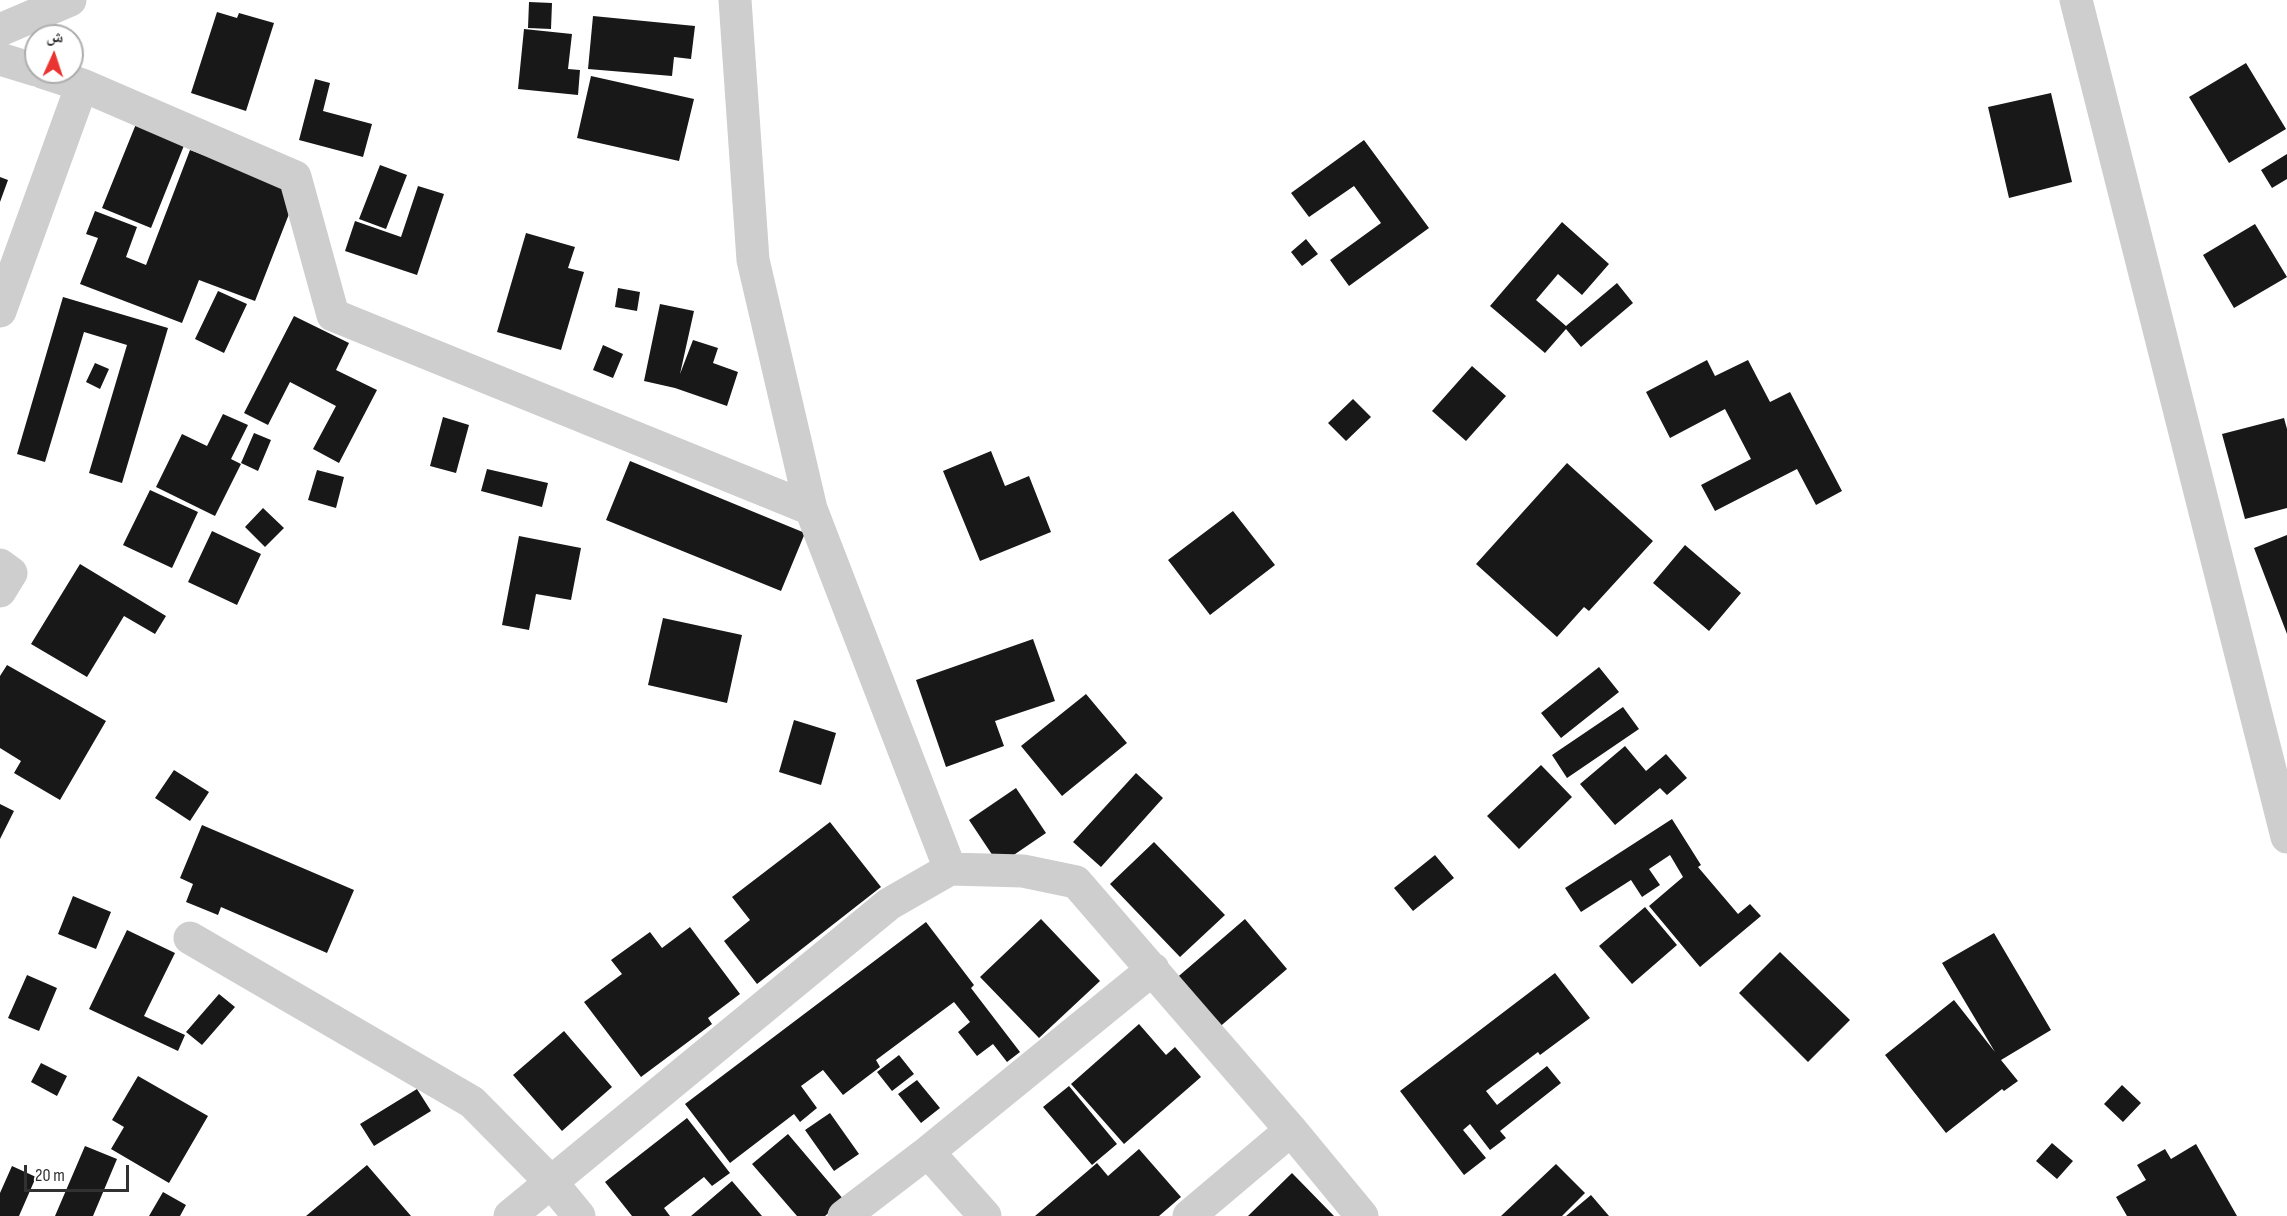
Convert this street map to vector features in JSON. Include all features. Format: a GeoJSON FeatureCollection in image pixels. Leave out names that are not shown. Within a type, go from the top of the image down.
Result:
{"type":"FeatureCollection","features":[{"type":"Feature","properties":{"kind":"street"},"geometry":{"type":"LineString","coordinates":[[0,30],[70,0]]}},
{"type":"Feature","properties":{"kind":"street"},"geometry":{"type":"LineString","coordinates":[[735,0],[753,260],[811,509],[950,869]]}},
{"type":"Feature","properties":{"kind":"street"},"geometry":{"type":"LineString","coordinates":[[2076,0],[2287,837]]}},
{"type":"Feature","properties":{"kind":"street"},"geometry":{"type":"LineString","coordinates":[[0,59],[24,66]]}},
{"type":"Feature","properties":{"kind":"street"},"geometry":{"type":"LineString","coordinates":[[79,84],[295,177],[333,315],[811,509]]}},
{"type":"Feature","properties":{"kind":"street"},"geometry":{"type":"LineString","coordinates":[[0,311],[82,85]]}},
{"type":"Feature","properties":{"kind":"street"},"geometry":{"type":"LineString","coordinates":[[0,566],[11,573],[0,591]]}},
{"type":"Feature","properties":{"kind":"street"},"geometry":{"type":"LineString","coordinates":[[510,1216],[889,904],[950,869],[1023,871],[1076,882],[1154,969],[1362,1216]]}},
{"type":"Feature","properties":{"kind":"street"},"geometry":{"type":"LineString","coordinates":[[190,938],[472,1101],[551,1182],[579,1216]]}},
{"type":"Feature","properties":{"kind":"street"},"geometry":{"type":"LineString","coordinates":[[844,1216],[928,1152],[1154,969]]}},
{"type":"Feature","properties":{"kind":"street"},"geometry":{"type":"LineString","coordinates":[[1189,1216],[1291,1130]]}},
{"type":"Feature","properties":{"kind":"street"},"geometry":{"type":"LineString","coordinates":[[928,1152],[985,1216]]}},
{"type":"Feature","properties":{"kind":"building"},"geometry":{"type":"Polygon","coordinates":[[[529,2],[552,3],[551,29],[528,28],[529,2]]]}},
{"type":"Feature","properties":{"kind":"building"},"geometry":{"type":"Polygon","coordinates":[[[217,12],[237,18],[239,13],[274,23],[246,111],[191,93],[217,12]]]}},
{"type":"Feature","properties":{"kind":"building"},"geometry":{"type":"Polygon","coordinates":[[[593,16],[695,26],[691,59],[674,57],[672,76],[588,69],[593,16]]]}},
{"type":"Feature","properties":{"kind":"building"},"geometry":{"type":"Polygon","coordinates":[[[524,29],[572,34],[568,69],[580,70],[578,95],[518,89],[524,29]]]}},
{"type":"Feature","properties":{"kind":"building"},"geometry":{"type":"Polygon","coordinates":[[[2246,63],[2286,129],[2229,163],[2189,97],[2246,63]]]}},
{"type":"Feature","properties":{"kind":"building"},"geometry":{"type":"Polygon","coordinates":[[[591,76],[694,99],[679,161],[577,138],[591,76]]]}},
{"type":"Feature","properties":{"kind":"building"},"geometry":{"type":"Polygon","coordinates":[[[315,79],[330,83],[323,111],[372,124],[363,157],[299,140],[315,79]]]}},
{"type":"Feature","properties":{"kind":"building"},"geometry":{"type":"Polygon","coordinates":[[[2051,93],[2072,182],[2009,198],[1988,107],[2051,93]]]}},
{"type":"Feature","properties":{"kind":"building"},"geometry":{"type":"Polygon","coordinates":[[[136,124],[185,143],[151,228],[102,208],[136,124]]]}},
{"type":"Feature","properties":{"kind":"building"},"geometry":{"type":"Polygon","coordinates":[[[1364,140],[1429,228],[1349,286],[1330,260],[1381,223],[1354,186],[1309,217],[1291,193],[1364,140]]]}},
{"type":"Feature","properties":{"kind":"building"},"geometry":{"type":"Polygon","coordinates":[[[190,150],[298,191],[255,301],[199,280],[182,323],[80,284],[98,238],[86,234],[95,211],[137,227],[126,257],[146,265],[190,150]]]}},
{"type":"Feature","properties":{"kind":"building"},"geometry":{"type":"Polygon","coordinates":[[[2287,154],[2287,179],[2272,188],[2261,170],[2287,154]]]}},
{"type":"Feature","properties":{"kind":"building"},"geometry":{"type":"Polygon","coordinates":[[[380,165],[407,175],[386,229],[359,219],[380,165]]]}},
{"type":"Feature","properties":{"kind":"building"},"geometry":{"type":"Polygon","coordinates":[[[0,177],[8,180],[0,202],[0,177]]]}},
{"type":"Feature","properties":{"kind":"building"},"geometry":{"type":"Polygon","coordinates":[[[418,186],[444,194],[417,275],[345,251],[355,221],[401,237],[418,186]]]}},
{"type":"Feature","properties":{"kind":"building"},"geometry":{"type":"Polygon","coordinates":[[[1562,222],[1609,264],[1582,295],[1558,274],[1536,300],[1566,326],[1617,283],[1633,303],[1581,347],[1566,329],[1545,353],[1490,306],[1562,222]]]}},
{"type":"Feature","properties":{"kind":"building"},"geometry":{"type":"Polygon","coordinates":[[[2255,224],[2287,277],[2234,308],[2203,255],[2255,224]]]}},
{"type":"Feature","properties":{"kind":"building"},"geometry":{"type":"Polygon","coordinates":[[[526,233],[575,247],[568,268],[584,272],[561,350],[497,332],[526,233]]]}},
{"type":"Feature","properties":{"kind":"building"},"geometry":{"type":"Polygon","coordinates":[[[1306,239],[1318,254],[1302,266],[1291,252],[1306,239]]]}},
{"type":"Feature","properties":{"kind":"building"},"geometry":{"type":"Polygon","coordinates":[[[618,288],[640,292],[637,311],[615,307],[618,288]]]}},
{"type":"Feature","properties":{"kind":"building"},"geometry":{"type":"Polygon","coordinates":[[[218,291],[247,304],[224,353],[195,339],[218,291]]]}},
{"type":"Feature","properties":{"kind":"building"},"geometry":{"type":"Polygon","coordinates":[[[63,297],[168,328],[122,483],[89,473],[127,345],[84,332],[45,462],[17,454],[63,297]]]}},
{"type":"Feature","properties":{"kind":"building"},"geometry":{"type":"Polygon","coordinates":[[[660,304],[694,311],[680,374],[693,340],[718,348],[713,363],[738,372],[727,406],[675,388],[644,381],[660,304]]]}},
{"type":"Feature","properties":{"kind":"building"},"geometry":{"type":"Polygon","coordinates":[[[294,316],[349,343],[336,370],[377,390],[339,463],[313,449],[336,406],[290,382],[268,425],[244,413],[294,316]]]}},
{"type":"Feature","properties":{"kind":"building"},"geometry":{"type":"Polygon","coordinates":[[[603,345],[623,354],[613,378],[593,370],[603,345]]]}},
{"type":"Feature","properties":{"kind":"building"},"geometry":{"type":"Polygon","coordinates":[[[1707,360],[1715,376],[1748,360],[1770,402],[1790,392],[1842,491],[1816,505],[1797,469],[1715,511],[1701,485],[1751,459],[1725,409],[1670,438],[1646,392],[1707,360]]]}},
{"type":"Feature","properties":{"kind":"building"},"geometry":{"type":"Polygon","coordinates":[[[95,363],[109,369],[100,389],[86,382],[95,363]]]}},
{"type":"Feature","properties":{"kind":"building"},"geometry":{"type":"Polygon","coordinates":[[[1472,366],[1506,396],[1466,441],[1432,411],[1472,366]]]}},
{"type":"Feature","properties":{"kind":"building"},"geometry":{"type":"Polygon","coordinates":[[[1353,399],[1371,417],[1346,441],[1328,423],[1353,399]]]}},
{"type":"Feature","properties":{"kind":"building"},"geometry":{"type":"Polygon","coordinates":[[[223,414],[248,425],[231,459],[241,464],[215,516],[156,487],[182,434],[207,446],[223,414]]]}},
{"type":"Feature","properties":{"kind":"building"},"geometry":{"type":"Polygon","coordinates":[[[443,417],[469,425],[456,473],[430,466],[443,417]]]}},
{"type":"Feature","properties":{"kind":"building"},"geometry":{"type":"Polygon","coordinates":[[[2284,418],[2287,429],[2287,508],[2245,519],[2222,434],[2284,418]]]}},
{"type":"Feature","properties":{"kind":"building"},"geometry":{"type":"Polygon","coordinates":[[[254,433],[271,440],[258,471],[241,463],[254,433]]]}},
{"type":"Feature","properties":{"kind":"building"},"geometry":{"type":"Polygon","coordinates":[[[991,451],[1005,486],[1029,476],[1051,532],[980,561],[943,471],[991,451]]]}},
{"type":"Feature","properties":{"kind":"building"},"geometry":{"type":"Polygon","coordinates":[[[630,461],[805,533],[781,591],[606,520],[630,461]]]}},
{"type":"Feature","properties":{"kind":"building"},"geometry":{"type":"Polygon","coordinates":[[[1567,463],[1653,541],[1589,611],[1584,607],[1557,637],[1476,564],[1567,463]]]}},
{"type":"Feature","properties":{"kind":"building"},"geometry":{"type":"Polygon","coordinates":[[[487,469],[548,483],[542,507],[481,491],[487,469]]]}},
{"type":"Feature","properties":{"kind":"building"},"geometry":{"type":"Polygon","coordinates":[[[317,470],[344,477],[336,508],[308,500],[317,470]]]}},
{"type":"Feature","properties":{"kind":"building"},"geometry":{"type":"Polygon","coordinates":[[[150,490],[198,512],[172,568],[123,545],[150,490]]]}},
{"type":"Feature","properties":{"kind":"building"},"geometry":{"type":"Polygon","coordinates":[[[263,508],[284,528],[265,547],[245,527],[263,508]]]}},
{"type":"Feature","properties":{"kind":"building"},"geometry":{"type":"Polygon","coordinates":[[[1233,511],[1275,565],[1210,615],[1168,560],[1233,511]]]}},
{"type":"Feature","properties":{"kind":"building"},"geometry":{"type":"Polygon","coordinates":[[[212,531],[261,554],[237,605],[188,582],[212,531]]]}},
{"type":"Feature","properties":{"kind":"building"},"geometry":{"type":"Polygon","coordinates":[[[2287,535],[2287,634],[2254,548],[2287,535]]]}},
{"type":"Feature","properties":{"kind":"building"},"geometry":{"type":"Polygon","coordinates":[[[519,536],[581,548],[571,600],[536,594],[529,630],[502,625],[519,536]]]}},
{"type":"Feature","properties":{"kind":"building"},"geometry":{"type":"Polygon","coordinates":[[[1685,545],[1741,593],[1709,631],[1653,583],[1685,545]]]}},
{"type":"Feature","properties":{"kind":"building"},"geometry":{"type":"Polygon","coordinates":[[[80,564],[166,616],[155,634],[124,616],[87,677],[31,644],[80,564]]]}},
{"type":"Feature","properties":{"kind":"building"},"geometry":{"type":"Polygon","coordinates":[[[663,618],[742,635],[727,703],[648,685],[663,618]]]}},
{"type":"Feature","properties":{"kind":"building"},"geometry":{"type":"Polygon","coordinates":[[[1033,639],[1055,701],[995,721],[1004,746],[946,767],[916,680],[1033,639]]]}},
{"type":"Feature","properties":{"kind":"building"},"geometry":{"type":"Polygon","coordinates":[[[7,665],[106,721],[60,800],[14,773],[21,761],[0,748],[0,676],[7,665]]]}},
{"type":"Feature","properties":{"kind":"building"},"geometry":{"type":"Polygon","coordinates":[[[1599,667],[1619,692],[1561,738],[1541,713],[1599,667]]]}},
{"type":"Feature","properties":{"kind":"building"},"geometry":{"type":"Polygon","coordinates":[[[1086,694],[1127,743],[1062,796],[1021,746],[1086,694]]]}},
{"type":"Feature","properties":{"kind":"building"},"geometry":{"type":"Polygon","coordinates":[[[1623,707],[1639,729],[1567,778],[1552,755],[1623,707]]]}},
{"type":"Feature","properties":{"kind":"building"},"geometry":{"type":"Polygon","coordinates":[[[794,720],[836,733],[821,785],[779,772],[794,720]]]}},
{"type":"Feature","properties":{"kind":"building"},"geometry":{"type":"Polygon","coordinates":[[[1625,746],[1646,771],[1666,754],[1687,778],[1667,795],[1660,788],[1615,825],[1580,784],[1625,746]]]}},
{"type":"Feature","properties":{"kind":"building"},"geometry":{"type":"Polygon","coordinates":[[[1541,765],[1572,797],[1519,849],[1487,816],[1541,765]]]}},
{"type":"Feature","properties":{"kind":"building"},"geometry":{"type":"Polygon","coordinates":[[[174,770],[209,792],[190,821],[155,798],[174,770]]]}},
{"type":"Feature","properties":{"kind":"building"},"geometry":{"type":"Polygon","coordinates":[[[1136,773],[1163,798],[1101,867],[1073,842],[1136,773]]]}},
{"type":"Feature","properties":{"kind":"building"},"geometry":{"type":"Polygon","coordinates":[[[1016,788],[1046,833],[999,865],[969,820],[1016,788]]]}},
{"type":"Feature","properties":{"kind":"building"},"geometry":{"type":"Polygon","coordinates":[[[0,804],[14,811],[0,839],[0,804]]]}},
{"type":"Feature","properties":{"kind":"building"},"geometry":{"type":"Polygon","coordinates":[[[1672,819],[1701,865],[1698,867],[1738,914],[1750,904],[1761,916],[1700,967],[1649,906],[1683,877],[1670,855],[1649,869],[1660,885],[1642,897],[1631,880],[1581,912],[1565,888],[1672,819]]]}},
{"type":"Feature","properties":{"kind":"building"},"geometry":{"type":"Polygon","coordinates":[[[830,822],[881,887],[757,984],[724,941],[750,920],[732,897],[830,822]]]}},
{"type":"Feature","properties":{"kind":"building"},"geometry":{"type":"Polygon","coordinates":[[[202,825],[354,890],[327,953],[221,907],[218,915],[186,902],[193,884],[180,878],[202,825]]]}},
{"type":"Feature","properties":{"kind":"building"},"geometry":{"type":"Polygon","coordinates":[[[1154,842],[1225,915],[1180,957],[1110,884],[1154,842]]]}},
{"type":"Feature","properties":{"kind":"building"},"geometry":{"type":"Polygon","coordinates":[[[1435,855],[1454,878],[1413,911],[1394,888],[1435,855]]]}},
{"type":"Feature","properties":{"kind":"building"},"geometry":{"type":"Polygon","coordinates":[[[73,896],[111,912],[96,949],[58,934],[73,896]]]}},
{"type":"Feature","properties":{"kind":"building"},"geometry":{"type":"Polygon","coordinates":[[[1645,907],[1677,945],[1632,984],[1599,946],[1645,907]]]}},
{"type":"Feature","properties":{"kind":"building"},"geometry":{"type":"Polygon","coordinates":[[[1041,919],[1100,981],[1039,1038],[980,977],[1041,919]]]}},
{"type":"Feature","properties":{"kind":"building"},"geometry":{"type":"Polygon","coordinates":[[[1245,919],[1287,969],[1216,1030],[1173,981],[1245,919]]]}},
{"type":"Feature","properties":{"kind":"building"},"geometry":{"type":"Polygon","coordinates":[[[926,922],[974,985],[971,988],[1020,1052],[1007,1062],[993,1044],[977,1056],[958,1032],[970,1022],[954,1002],[876,1060],[880,1067],[843,1095],[823,1070],[801,1086],[817,1108],[800,1122],[794,1114],[730,1163],[685,1104],[926,922]]]}},
{"type":"Feature","properties":{"kind":"building"},"geometry":{"type":"Polygon","coordinates":[[[690,927],[740,994],[708,1018],[712,1024],[641,1077],[584,1002],[622,974],[611,960],[650,932],[662,948],[690,927]]]}},
{"type":"Feature","properties":{"kind":"building"},"geometry":{"type":"Polygon","coordinates":[[[127,930],[175,953],[144,1016],[185,1035],[178,1051],[89,1009],[127,930]]]}},
{"type":"Feature","properties":{"kind":"building"},"geometry":{"type":"Polygon","coordinates":[[[1994,933],[2051,1030],[2001,1060],[2018,1081],[2004,1091],[2002,1089],[1946,1133],[1885,1055],[1954,1000],[1995,1052],[1942,963],[1994,933]]]}},
{"type":"Feature","properties":{"kind":"building"},"geometry":{"type":"Polygon","coordinates":[[[1780,952],[1850,1020],[1808,1062],[1739,993],[1780,952]]]}},
{"type":"Feature","properties":{"kind":"building"},"geometry":{"type":"Polygon","coordinates":[[[1555,973],[1590,1018],[1540,1055],[1538,1052],[1486,1091],[1497,1105],[1547,1066],[1561,1083],[1500,1131],[1506,1138],[1490,1150],[1470,1124],[1463,1130],[1486,1158],[1464,1175],[1400,1091],[1555,973]]]}},
{"type":"Feature","properties":{"kind":"building"},"geometry":{"type":"Polygon","coordinates":[[[27,975],[57,988],[39,1031],[8,1018],[27,975]]]}},
{"type":"Feature","properties":{"kind":"building"},"geometry":{"type":"Polygon","coordinates":[[[219,994],[235,1007],[202,1045],[186,1032],[219,994]]]}},
{"type":"Feature","properties":{"kind":"building"},"geometry":{"type":"Polygon","coordinates":[[[1139,1024],[1166,1055],[1175,1047],[1201,1077],[1124,1144],[1071,1084],[1139,1024]]]}},
{"type":"Feature","properties":{"kind":"building"},"geometry":{"type":"Polygon","coordinates":[[[564,1031],[612,1087],[562,1131],[513,1075],[564,1031]]]}},
{"type":"Feature","properties":{"kind":"building"},"geometry":{"type":"Polygon","coordinates":[[[899,1055],[914,1074],[892,1091],[877,1072],[899,1055]]]}},
{"type":"Feature","properties":{"kind":"building"},"geometry":{"type":"Polygon","coordinates":[[[41,1063],[67,1076],[57,1096],[31,1082],[41,1063]]]}},
{"type":"Feature","properties":{"kind":"building"},"geometry":{"type":"Polygon","coordinates":[[[138,1076],[208,1116],[169,1183],[111,1149],[124,1127],[112,1120],[138,1076]]]}},
{"type":"Feature","properties":{"kind":"building"},"geometry":{"type":"Polygon","coordinates":[[[917,1080],[940,1108],[921,1123],[898,1094],[917,1080]]]}},
{"type":"Feature","properties":{"kind":"building"},"geometry":{"type":"Polygon","coordinates":[[[2122,1085],[2141,1103],[2123,1122],[2104,1104],[2122,1085]]]}},
{"type":"Feature","properties":{"kind":"building"},"geometry":{"type":"Polygon","coordinates":[[[1069,1086],[1117,1144],[1092,1165],[1043,1107],[1069,1086]]]}},
{"type":"Feature","properties":{"kind":"building"},"geometry":{"type":"Polygon","coordinates":[[[417,1089],[431,1111],[374,1146],[360,1124],[417,1089]]]}},
{"type":"Feature","properties":{"kind":"building"},"geometry":{"type":"Polygon","coordinates":[[[830,1113],[859,1154],[834,1171],[805,1130],[830,1113]]]}},
{"type":"Feature","properties":{"kind":"building"},"geometry":{"type":"Polygon","coordinates":[[[687,1118],[730,1173],[712,1186],[704,1177],[664,1208],[670,1216],[632,1216],[605,1182],[687,1118]]]}},
{"type":"Feature","properties":{"kind":"building"},"geometry":{"type":"Polygon","coordinates":[[[788,1134],[844,1200],[825,1216],[797,1216],[752,1164],[788,1134]]]}},
{"type":"Feature","properties":{"kind":"building"},"geometry":{"type":"Polygon","coordinates":[[[2052,1143],[2073,1161],[2057,1179],[2036,1161],[2052,1143]]]}},
{"type":"Feature","properties":{"kind":"building"},"geometry":{"type":"Polygon","coordinates":[[[2196,1144],[2237,1216],[2127,1216],[2116,1197],[2146,1180],[2137,1165],[2165,1149],[2171,1159],[2196,1144]]]}},
{"type":"Feature","properties":{"kind":"building"},"geometry":{"type":"Polygon","coordinates":[[[85,1146],[117,1159],[93,1216],[55,1216],[85,1146]]]}},
{"type":"Feature","properties":{"kind":"building"},"geometry":{"type":"Polygon","coordinates":[[[1139,1149],[1181,1197],[1159,1216],[1035,1216],[1097,1163],[1108,1176],[1139,1149]]]}},
{"type":"Feature","properties":{"kind":"building"},"geometry":{"type":"Polygon","coordinates":[[[1556,1164],[1585,1193],[1562,1216],[1501,1216],[1556,1164]]]}},
{"type":"Feature","properties":{"kind":"building"},"geometry":{"type":"Polygon","coordinates":[[[367,1165],[411,1216],[306,1216],[367,1165]]]}},
{"type":"Feature","properties":{"kind":"building"},"geometry":{"type":"Polygon","coordinates":[[[12,1166],[36,1177],[19,1216],[0,1216],[0,1193],[12,1166]]]}},
{"type":"Feature","properties":{"kind":"building"},"geometry":{"type":"Polygon","coordinates":[[[1292,1173],[1334,1216],[1248,1216],[1292,1173]]]}},
{"type":"Feature","properties":{"kind":"building"},"geometry":{"type":"Polygon","coordinates":[[[732,1181],[762,1216],[691,1216],[732,1181]]]}},
{"type":"Feature","properties":{"kind":"building"},"geometry":{"type":"Polygon","coordinates":[[[163,1192],[186,1205],[180,1216],[149,1216],[163,1192]]]}},
{"type":"Feature","properties":{"kind":"building"},"geometry":{"type":"Polygon","coordinates":[[[1591,1195],[1609,1216],[1566,1216],[1591,1195]]]}}]}
